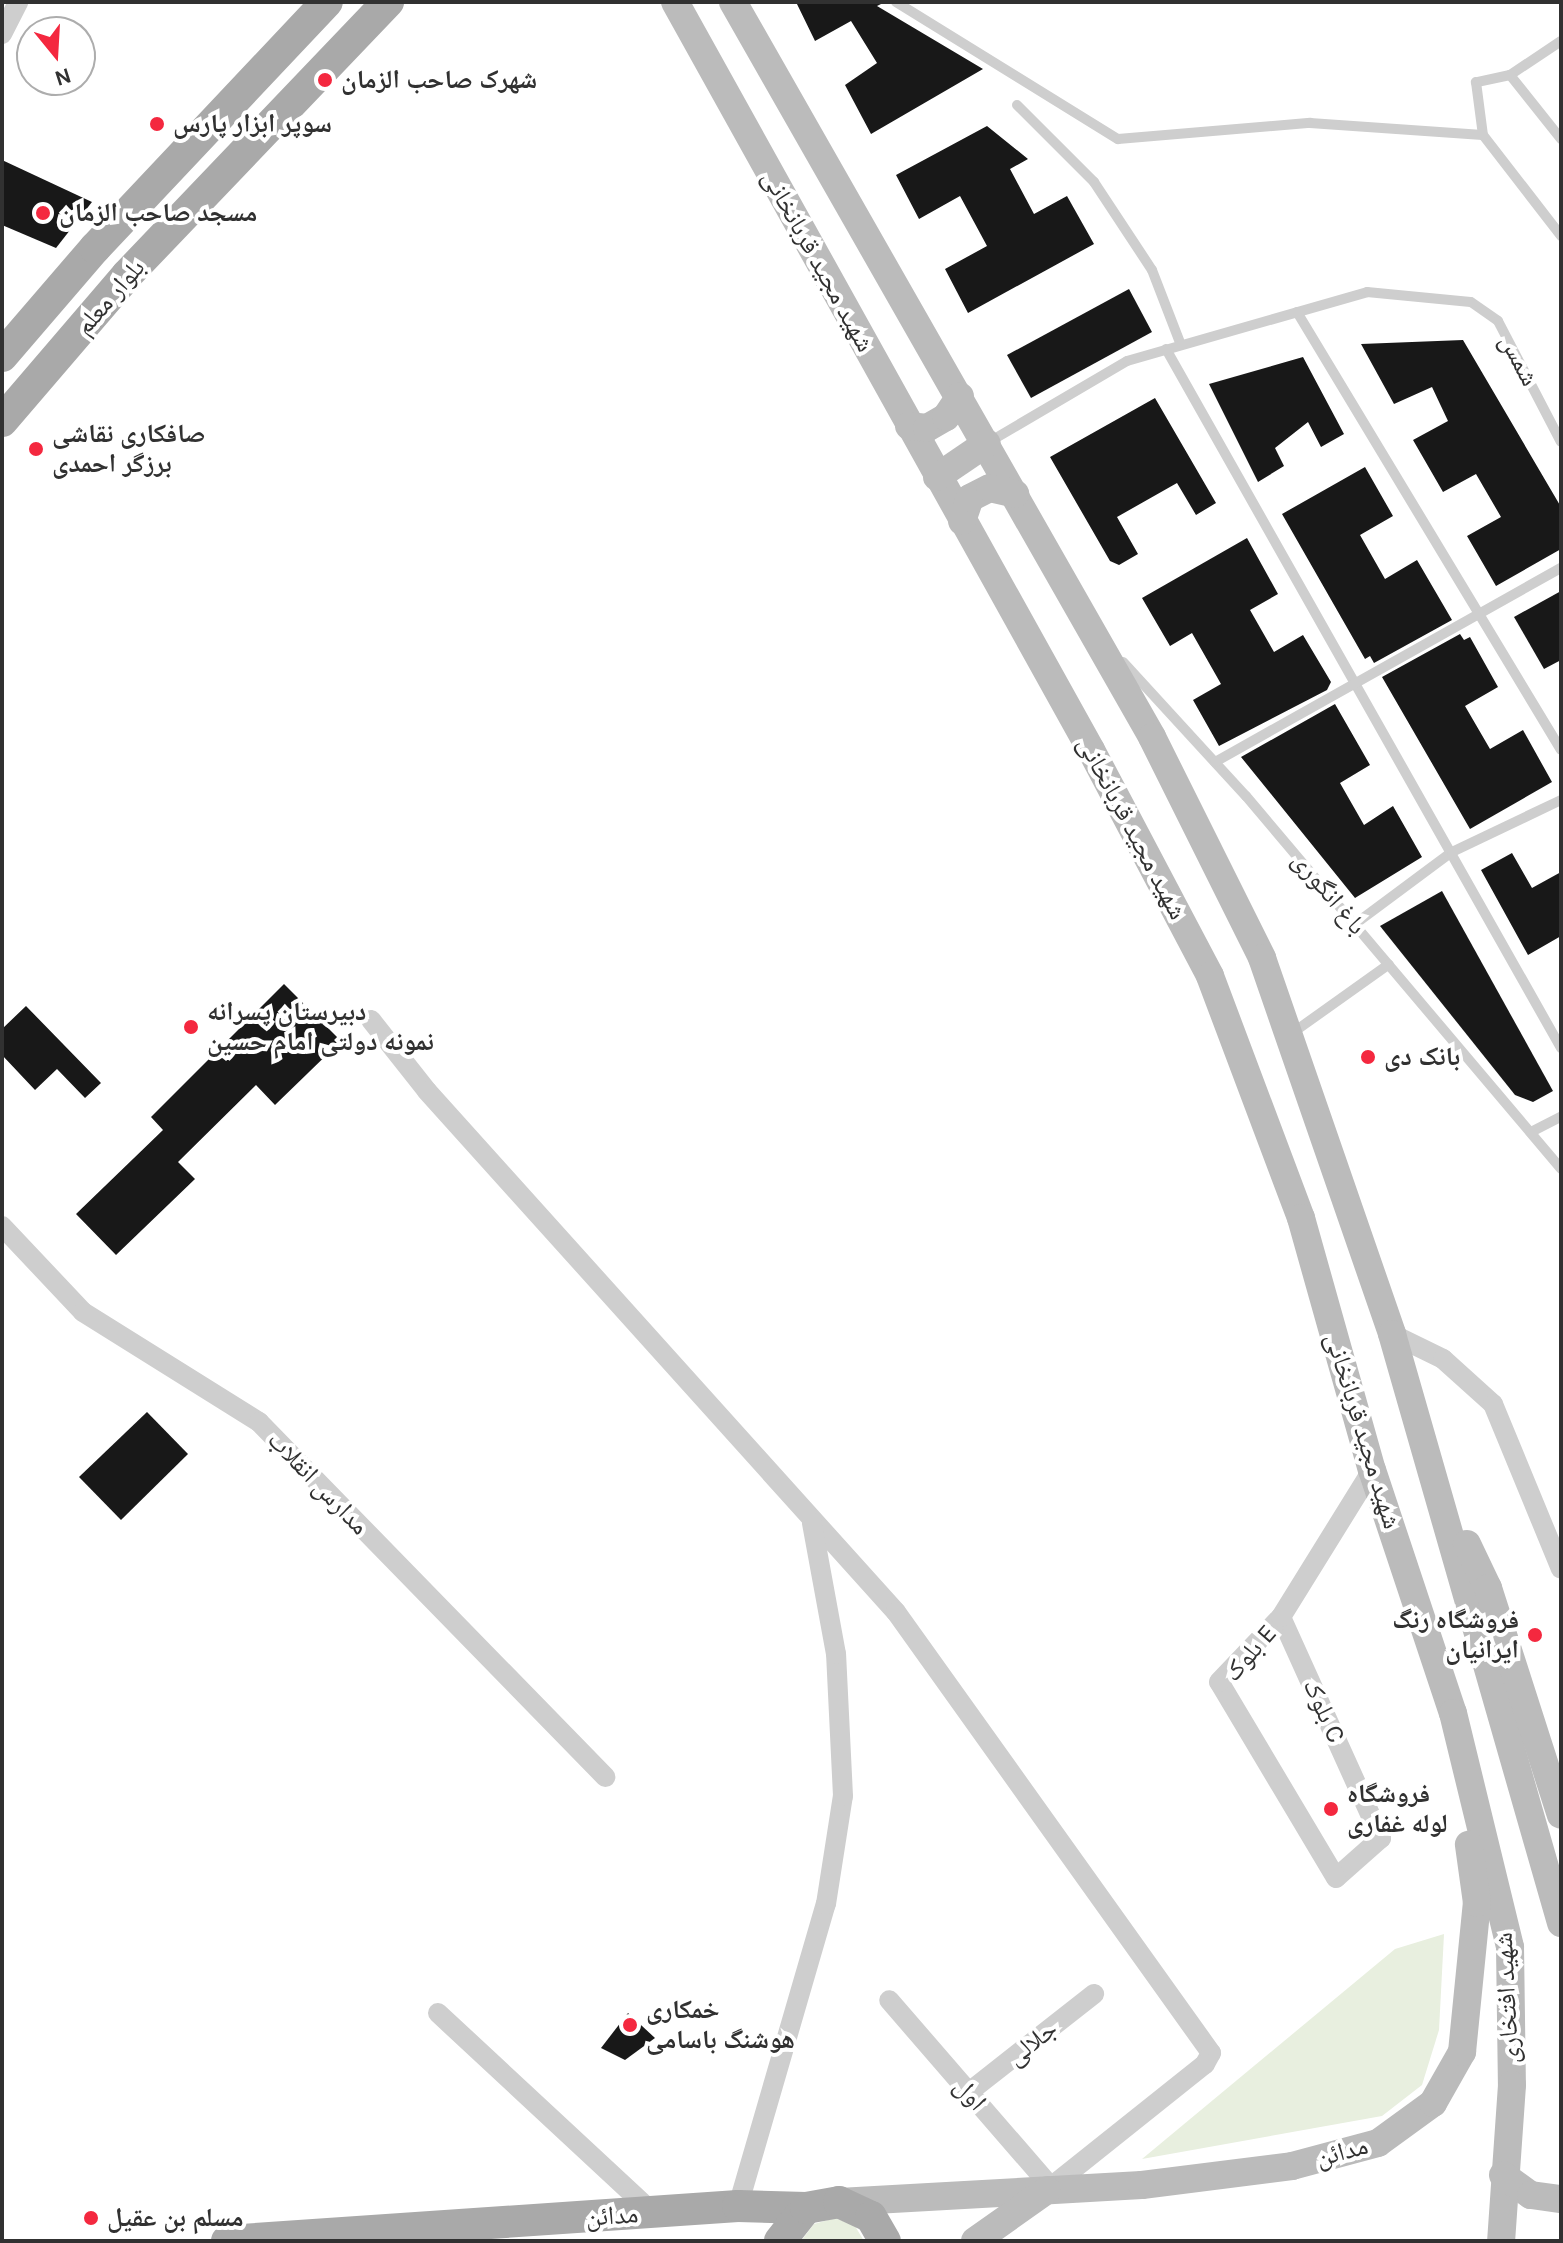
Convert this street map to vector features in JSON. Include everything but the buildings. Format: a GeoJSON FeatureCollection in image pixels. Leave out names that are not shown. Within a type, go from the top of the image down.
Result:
{"type":"FeatureCollection","features":[{"type":"Feature","properties":{"kind":"main road","name":"بلوار معلم"},"geometry":{"type":"LineString","coordinates":[[2,421],[127,275],[388,2]]}},
{"type":"Feature","properties":{"kind":"main road","name":"شهید مجید قربانخانی"},"geometry":{"type":"LineString","coordinates":[[675,2],[1210,976],[1301,1218],[1372,1470],[1453,1713]]}},
{"type":"Feature","properties":{"kind":"main road","name":"شهید مجید قربانخانی"},"geometry":{"type":"LineString","coordinates":[[733,2],[1152,737],[1248,930],[1291,1034],[1392,1334],[1436,1479]]}},
{"type":"Feature","properties":{"kind":"main road","name":"بلوار معلم"},"geometry":{"type":"LineString","coordinates":[[2,356],[95,248],[321,5]]}},
{"type":"Feature","properties":{"kind":"main road"},"geometry":{"type":"LineString","coordinates":[[909,426],[927,428],[960,396]]}},
{"type":"Feature","properties":{"kind":"main road"},"geometry":{"type":"LineString","coordinates":[[937,477],[987,443]]}},
{"type":"Feature","properties":{"kind":"main road"},"geometry":{"type":"LineString","coordinates":[[962,521],[970,498],[990,488],[1015,494]]}},
{"type":"Feature","properties":{"kind":"main road"},"geometry":{"type":"LineString","coordinates":[[1436,1479],[1488,1588],[1561,1815]]}},
{"type":"Feature","properties":{"kind":"main road"},"geometry":{"type":"LineString","coordinates":[[1436,1479],[1561,1923]]}},
{"type":"Feature","properties":{"kind":"main road","name":"شهید افتخاری"},"geometry":{"type":"LineString","coordinates":[[1453,1713],[1510,1947],[1512,2085],[1503,2175],[1501,2241]]}},
{"type":"Feature","properties":{"kind":"main road","name":"مدائن"},"geometry":{"type":"LineString","coordinates":[[227,2241],[738,2206],[806,2208],[839,2202],[1051,2187],[1142,2185],[1292,2166],[1378,2143],[1433,2103],[1462,2052],[1477,1903],[1453,1713]]}},
{"type":"Feature","properties":{"kind":"main road"},"geometry":{"type":"LineString","coordinates":[[1503,2175],[1531,2195],[1561,2199]]}},
{"type":"Feature","properties":{"kind":"main road"},"geometry":{"type":"LineString","coordinates":[[975,2241],[1051,2187]]}},
{"type":"Feature","properties":{"kind":"main road"},"geometry":{"type":"LineString","coordinates":[[839,2202],[871,2217],[885,2241]]}},
{"type":"Feature","properties":{"kind":"main road"},"geometry":{"type":"LineString","coordinates":[[780,2241],[806,2208]]}},
{"type":"Feature","properties":{"kind":"street"},"geometry":{"type":"LineString","coordinates":[[2,34],[18,2]]}},
{"type":"Feature","properties":{"kind":"street"},"geometry":{"type":"LineString","coordinates":[[371,1020],[427,1091],[812,1523],[896,1612],[1210,2045],[1205,2064],[1051,2187]]}},
{"type":"Feature","properties":{"kind":"street","name":"مدارس انقلاب"},"geometry":{"type":"LineString","coordinates":[[2,1226],[83,1312],[259,1422],[605,1777]]}},
{"type":"Feature","properties":{"kind":"street"},"geometry":{"type":"LineString","coordinates":[[1392,1334],[1443,1359],[1493,1404],[1561,1569]]}},
{"type":"Feature","properties":{"kind":"street","name":"بلوک E"},"geometry":{"type":"LineString","coordinates":[[1336,1878],[1219,1682],[1281,1617],[1372,1470]]}},
{"type":"Feature","properties":{"kind":"street"},"geometry":{"type":"LineString","coordinates":[[738,2206],[826,1904],[843,1796],[836,1654],[812,1523]]}},
{"type":"Feature","properties":{"kind":"street","name":"بلوک C"},"geometry":{"type":"LineString","coordinates":[[1281,1617],[1381,1838],[1336,1878]]}},
{"type":"Feature","properties":{"kind":"street","name":"جلالی"},"geometry":{"type":"LineString","coordinates":[[969,2092],[1094,1994]]}},
{"type":"Feature","properties":{"kind":"street","name":"اول"},"geometry":{"type":"LineString","coordinates":[[889,2000],[1051,2187]]}},
{"type":"Feature","properties":{"kind":"street"},"geometry":{"type":"LineString","coordinates":[[438,2013],[653,2213]]}},
{"type":"Feature","properties":{"kind":"lane"},"geometry":{"type":"LineString","coordinates":[[896,2],[1118,139],[1310,123],[1483,135]]}},
{"type":"Feature","properties":{"kind":"lane"},"geometry":{"type":"LineString","coordinates":[[1561,41],[1510,75],[1476,82],[1483,135],[1561,236]]}},
{"type":"Feature","properties":{"kind":"lane"},"geometry":{"type":"LineString","coordinates":[[1510,75],[1561,139]]}},
{"type":"Feature","properties":{"kind":"lane"},"geometry":{"type":"LineString","coordinates":[[1017,105],[1094,182],[1152,270],[1181,345]]}},
{"type":"Feature","properties":{"kind":"lane","name":"شمس"},"geometry":{"type":"LineString","coordinates":[[1297,312],[1367,292],[1471,302],[1498,321],[1561,442]]}},
{"type":"Feature","properties":{"kind":"lane"},"geometry":{"type":"LineString","coordinates":[[987,443],[1127,361],[1297,312],[1482,612],[1561,750]]}},
{"type":"Feature","properties":{"kind":"lane"},"geometry":{"type":"LineString","coordinates":[[1166,349],[1357,682],[1561,1048]]}},
{"type":"Feature","properties":{"kind":"lane"},"geometry":{"type":"LineString","coordinates":[[1215,762],[1561,568]]}},
{"type":"Feature","properties":{"kind":"lane","name":"باغ انگوری"},"geometry":{"type":"LineString","coordinates":[[1088,625],[1215,762],[1561,1169]]}},
{"type":"Feature","properties":{"kind":"lane"},"geometry":{"type":"LineString","coordinates":[[1355,924],[1452,852],[1561,800]]}},
{"type":"Feature","properties":{"kind":"lane"},"geometry":{"type":"LineString","coordinates":[[1291,1034],[1389,964]]}},
{"type":"Feature","properties":{"kind":"lane"},"geometry":{"type":"LineString","coordinates":[[1531,1132],[1561,1117]]}},
{"type":"Feature","properties":{"kind":"green space"},"geometry":{"type":"Polygon","coordinates":[[[1444,1934],[1439,2030],[1422,2085],[1382,2116],[1142,2159],[1395,1949],[1444,1934]]]}},
{"type":"Feature","properties":{"kind":"green space"},"geometry":{"type":"Polygon","coordinates":[[[835,2218],[855,2226],[864,2241],[801,2241],[814,2224],[835,2218]]]}},
{"type":"Feature","properties":{"kind":"place","name":"شهرک صاحب الزمان"},"geometry":{"type":"Point","coordinates":[325,80]}},
{"type":"Feature","properties":{"kind":"place","name":"سوپر ابزار پارس"},"geometry":{"type":"Point","coordinates":[157,124]}},
{"type":"Feature","properties":{"kind":"place","name":"مسجد صاحب الزمان"},"geometry":{"type":"Point","coordinates":[43,213]}},
{"type":"Feature","properties":{"kind":"place","name":"صافکاری نقاشی برزگر احمدی"},"geometry":{"type":"Point","coordinates":[36,449]}},
{"type":"Feature","properties":{"kind":"place","name":"دبیرستان پسرانه نمونه دولتی امام حسین"},"geometry":{"type":"Point","coordinates":[191,1027]}},
{"type":"Feature","properties":{"kind":"place","name":"بانک دی"},"geometry":{"type":"Point","coordinates":[1368,1057]}},
{"type":"Feature","properties":{"kind":"place","name":"فروشگاه رنگ ایرانیان"},"geometry":{"type":"Point","coordinates":[1535,1635]}},
{"type":"Feature","properties":{"kind":"place","name":"فروشگاه لوله غفاری"},"geometry":{"type":"Point","coordinates":[1331,1809]}},
{"type":"Feature","properties":{"kind":"place","name":"خمکاری هوشنگ باسامی"},"geometry":{"type":"Point","coordinates":[630,2025]}},
{"type":"Feature","properties":{"kind":"place","name":"مسلم بن عقیل"},"geometry":{"type":"Point","coordinates":[91,2218]}}]}
